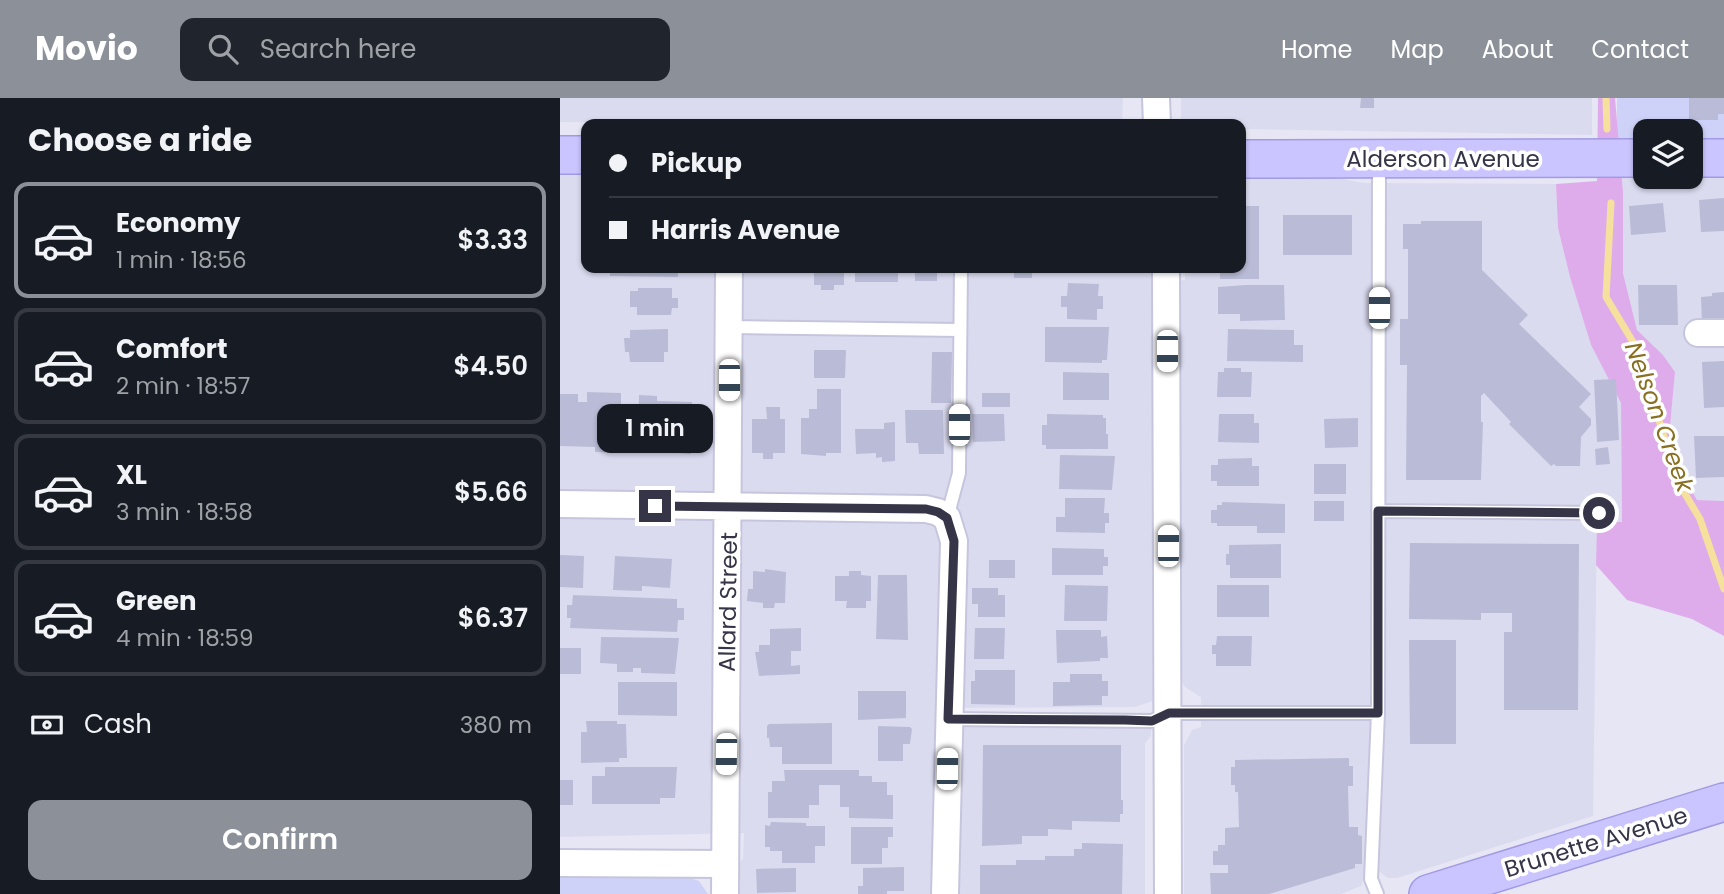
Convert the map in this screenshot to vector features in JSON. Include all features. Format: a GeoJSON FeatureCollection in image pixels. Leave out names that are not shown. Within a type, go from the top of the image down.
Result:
{"type":"FeatureCollection","features":[{"type":"Feature","properties":{"kind":"street"},"geometry":{"type":"LineString","coordinates":[[1156,98],[1157,119]]}},
{"type":"Feature","properties":{"kind":"street"},"geometry":{"type":"LineString","coordinates":[[560,155],[581,155]]}},
{"type":"Feature","properties":{"kind":"street","name":"Alderson Avenue"},"geometry":{"type":"LineString","coordinates":[[1246,159],[1633,158]]}},
{"type":"Feature","properties":{"kind":"street"},"geometry":{"type":"LineString","coordinates":[[1703,158],[1724,158]]}},
{"type":"Feature","properties":{"kind":"street","name":"Allard Street"},"geometry":{"type":"LineString","coordinates":[[726,894],[729,273]]}},
{"type":"Feature","properties":{"kind":"street"},"geometry":{"type":"LineString","coordinates":[[1166,273],[1168,894]]}},
{"type":"Feature","properties":{"kind":"street"},"geometry":{"type":"LineString","coordinates":[[560,504],[926,509],[947,518],[954,541],[945,894]]}},
{"type":"Feature","properties":{"kind":"street","name":"Brunette Avenue"},"geometry":{"type":"LineString","coordinates":[[1428,894],[1724,803]]}},
{"type":"Feature","properties":{"kind":"street"},"geometry":{"type":"LineString","coordinates":[[560,863],[725,864]]}},
{"type":"Feature","properties":{"kind":"lane"},"geometry":{"type":"LineString","coordinates":[[1377,894],[1370,879],[1378,713],[1379,159]]}},
{"type":"Feature","properties":{"kind":"lane"},"geometry":{"type":"LineString","coordinates":[[947,518],[959,473],[961,273]]}},
{"type":"Feature","properties":{"kind":"lane"},"geometry":{"type":"LineString","coordinates":[[729,327],[960,331]]}},
{"type":"Feature","properties":{"kind":"lane"},"geometry":{"type":"LineString","coordinates":[[1378,511],[1599,513]]}},
{"type":"Feature","properties":{"kind":"lane"},"geometry":{"type":"LineString","coordinates":[[948,719],[1152,721],[1169,713],[1378,713]]}},
{"type":"Feature","properties":{"kind":"shaded area"},"geometry":{"type":"Polygon","coordinates":[[[560,98],[1123,98],[1122,119],[581,119],[581,122],[560,122],[560,98]]]}},
{"type":"Feature","properties":{"kind":"shaded area"},"geometry":{"type":"Polygon","coordinates":[[[1181,98],[1592,98],[1592,135],[1246,129],[1246,119],[1181,119],[1181,98]]]}},
{"type":"Feature","properties":{"kind":"shaded area"},"geometry":{"type":"Polygon","coordinates":[[[1598,98],[1615,98],[1623,192],[1623,273],[1637,330],[1663,355],[1675,372],[1668,449],[1697,500],[1724,501],[1724,636],[1692,619],[1627,600],[1596,565],[1597,522],[1622,522],[1621,403],[1591,345],[1570,277],[1558,228],[1556,184],[1597,181],[1598,98]]]}},
{"type":"Feature","properties":{"kind":"shaded area"},"geometry":{"type":"Polygon","coordinates":[[[1617,98],[1724,98],[1724,144],[1703,144],[1703,119],[1633,119],[1633,144],[1617,143],[1617,98]]]}},
{"type":"Feature","properties":{"kind":"shaded area"},"geometry":{"type":"Polygon","coordinates":[[[1622,170],[1633,170],[1633,189],[1703,189],[1703,170],[1724,170],[1724,501],[1697,500],[1668,449],[1675,372],[1663,355],[1637,330],[1623,273],[1622,170]]]}},
{"type":"Feature","properties":{"kind":"shaded area"},"geometry":{"type":"Polygon","coordinates":[[[560,171],[581,171],[581,273],[1154,273],[1156,607],[1153,701],[1135,707],[937,708],[934,894],[738,894],[737,865],[743,859],[744,833],[560,837],[560,171]]]}},
{"type":"Feature","properties":{"kind":"shaded area"},"geometry":{"type":"Polygon","coordinates":[[[1332,177],[1364,183],[1556,184],[1558,228],[1570,277],[1591,345],[1621,403],[1622,523],[1597,523],[1593,816],[1397,878],[1388,878],[1380,872],[1363,878],[1361,886],[1341,894],[1184,894],[1184,745],[1192,730],[1201,727],[1201,697],[1185,687],[1180,678],[1177,281],[1185,280],[1185,273],[1246,273],[1246,178],[1332,177]]]}},
{"type":"Feature","properties":{"kind":"shaded area"},"geometry":{"type":"Polygon","coordinates":[[[957,715],[1152,715],[1151,736],[1145,743],[1145,894],[957,894],[957,715]]]}},
{"type":"Feature","properties":{"kind":"shaded area"},"geometry":{"type":"Polygon","coordinates":[[[560,873],[684,876],[699,881],[708,894],[560,894],[560,873]]]}},
{"type":"Feature","properties":{"kind":"building"},"geometry":{"type":"Polygon","coordinates":[[[1361,98],[1374,98],[1374,108],[1360,108],[1361,98]]]}},
{"type":"Feature","properties":{"kind":"building"},"geometry":{"type":"Polygon","coordinates":[[[1689,98],[1724,98],[1724,114],[1718,114],[1718,120],[1689,119],[1689,98]]]}},
{"type":"Feature","properties":{"kind":"building"},"geometry":{"type":"Polygon","coordinates":[[[1724,198],[1724,231],[1701,232],[1699,200],[1724,198]]]}},
{"type":"Feature","properties":{"kind":"building"},"geometry":{"type":"Polygon","coordinates":[[[1663,203],[1666,232],[1631,235],[1629,206],[1663,203]]]}},
{"type":"Feature","properties":{"kind":"building"},"geometry":{"type":"Polygon","coordinates":[[[1246,206],[1259,206],[1259,279],[1220,279],[1220,273],[1246,273],[1246,206]]]}},
{"type":"Feature","properties":{"kind":"building"},"geometry":{"type":"Polygon","coordinates":[[[1283,215],[1352,215],[1352,255],[1283,255],[1283,215]]]}},
{"type":"Feature","properties":{"kind":"building"},"geometry":{"type":"Polygon","coordinates":[[[1421,221],[1482,221],[1482,270],[1528,315],[1519,324],[1591,394],[1579,407],[1591,419],[1591,425],[1581,437],[1580,466],[1551,466],[1509,424],[1511,422],[1484,393],[1481,396],[1481,480],[1406,480],[1407,365],[1400,365],[1400,319],[1408,319],[1408,249],[1403,249],[1403,224],[1421,224],[1421,221]]]}},
{"type":"Feature","properties":{"kind":"building"},"geometry":{"type":"Polygon","coordinates":[[[610,273],[678,273],[678,277],[610,276],[610,273]]]}},
{"type":"Feature","properties":{"kind":"building"},"geometry":{"type":"Polygon","coordinates":[[[814,273],[844,273],[844,285],[834,285],[834,290],[821,290],[821,285],[814,285],[814,273]]]}},
{"type":"Feature","properties":{"kind":"building"},"geometry":{"type":"Polygon","coordinates":[[[855,273],[898,273],[898,282],[855,282],[855,273]]]}},
{"type":"Feature","properties":{"kind":"building"},"geometry":{"type":"Polygon","coordinates":[[[915,273],[937,273],[937,281],[915,281],[915,273]]]}},
{"type":"Feature","properties":{"kind":"building"},"geometry":{"type":"Polygon","coordinates":[[[1014,273],[1032,273],[1032,278],[1014,278],[1014,273]]]}},
{"type":"Feature","properties":{"kind":"building"},"geometry":{"type":"Polygon","coordinates":[[[1068,283],[1099,284],[1098,296],[1103,296],[1103,309],[1097,309],[1097,320],[1067,319],[1067,307],[1061,307],[1061,296],[1067,296],[1068,283]]]}},
{"type":"Feature","properties":{"kind":"building"},"geometry":{"type":"Polygon","coordinates":[[[1284,285],[1285,320],[1240,321],[1240,314],[1218,314],[1218,287],[1284,285]]]}},
{"type":"Feature","properties":{"kind":"building"},"geometry":{"type":"Polygon","coordinates":[[[1638,285],[1677,285],[1678,325],[1639,325],[1638,285]]]}},
{"type":"Feature","properties":{"kind":"building"},"geometry":{"type":"Polygon","coordinates":[[[638,288],[672,288],[672,298],[678,298],[678,308],[672,308],[671,315],[637,315],[637,307],[630,307],[630,291],[638,291],[638,288]]]}},
{"type":"Feature","properties":{"kind":"building"},"geometry":{"type":"Polygon","coordinates":[[[1724,292],[1724,323],[1702,325],[1701,297],[1724,292]]]}},
{"type":"Feature","properties":{"kind":"building"},"geometry":{"type":"Polygon","coordinates":[[[1045,327],[1109,327],[1107,360],[1102,360],[1102,363],[1045,362],[1045,327]]]}},
{"type":"Feature","properties":{"kind":"building"},"geometry":{"type":"Polygon","coordinates":[[[668,329],[668,352],[664,352],[664,362],[630,362],[629,352],[625,352],[624,338],[630,338],[630,330],[668,329]]]}},
{"type":"Feature","properties":{"kind":"building"},"geometry":{"type":"Polygon","coordinates":[[[1228,329],[1294,330],[1294,345],[1303,345],[1303,362],[1227,361],[1228,329]]]}},
{"type":"Feature","properties":{"kind":"building"},"geometry":{"type":"Polygon","coordinates":[[[814,350],[846,350],[845,378],[814,378],[814,350]]]}},
{"type":"Feature","properties":{"kind":"building"},"geometry":{"type":"Polygon","coordinates":[[[932,352],[952,352],[951,403],[931,403],[932,352]]]}},
{"type":"Feature","properties":{"kind":"building"},"geometry":{"type":"Polygon","coordinates":[[[1724,361],[1724,407],[1704,408],[1702,362],[1724,361]]]}},
{"type":"Feature","properties":{"kind":"building"},"geometry":{"type":"Polygon","coordinates":[[[1224,368],[1241,368],[1241,372],[1252,372],[1251,397],[1217,397],[1218,372],[1224,372],[1224,368]]]}},
{"type":"Feature","properties":{"kind":"building"},"geometry":{"type":"Polygon","coordinates":[[[1063,372],[1109,373],[1109,400],[1063,400],[1063,372]]]}},
{"type":"Feature","properties":{"kind":"building"},"geometry":{"type":"Polygon","coordinates":[[[1616,379],[1619,440],[1597,442],[1594,380],[1616,379]]]}},
{"type":"Feature","properties":{"kind":"building"},"geometry":{"type":"Polygon","coordinates":[[[817,389],[841,389],[841,453],[826,453],[826,456],[801,454],[801,418],[809,418],[809,409],[817,409],[817,389]]]}},
{"type":"Feature","properties":{"kind":"building"},"geometry":{"type":"Polygon","coordinates":[[[587,392],[621,393],[621,453],[595,452],[595,447],[560,446],[560,394],[578,394],[578,402],[587,402],[587,392]]]}},
{"type":"Feature","properties":{"kind":"building"},"geometry":{"type":"Polygon","coordinates":[[[982,393],[1010,393],[1010,407],[982,407],[982,393]]]}},
{"type":"Feature","properties":{"kind":"building"},"geometry":{"type":"Polygon","coordinates":[[[639,395],[657,396],[657,401],[692,402],[691,454],[638,450],[639,395]]]}},
{"type":"Feature","properties":{"kind":"building"},"geometry":{"type":"Polygon","coordinates":[[[766,407],[780,407],[780,419],[785,419],[785,453],[773,453],[773,459],[763,459],[763,453],[752,453],[752,419],[767,419],[766,407]]]}},
{"type":"Feature","properties":{"kind":"building"},"geometry":{"type":"Polygon","coordinates":[[[905,410],[943,410],[944,454],[919,454],[918,443],[906,443],[905,410]]]}},
{"type":"Feature","properties":{"kind":"building"},"geometry":{"type":"Polygon","coordinates":[[[972,414],[1004,414],[1005,441],[973,442],[972,414]]]}},
{"type":"Feature","properties":{"kind":"building"},"geometry":{"type":"Polygon","coordinates":[[[1047,414],[1103,415],[1103,418],[1106,418],[1108,449],[1046,449],[1046,445],[1042,445],[1042,425],[1047,425],[1047,414]]]}},
{"type":"Feature","properties":{"kind":"building"},"geometry":{"type":"Polygon","coordinates":[[[1219,414],[1254,414],[1254,423],[1259,423],[1259,443],[1218,442],[1219,414]]]}},
{"type":"Feature","properties":{"kind":"building"},"geometry":{"type":"Polygon","coordinates":[[[1358,418],[1358,447],[1325,448],[1324,419],[1358,418]]]}},
{"type":"Feature","properties":{"kind":"building"},"geometry":{"type":"Polygon","coordinates":[[[895,422],[895,461],[882,462],[882,457],[876,458],[876,453],[856,454],[855,429],[884,429],[884,423],[895,422]]]}},
{"type":"Feature","properties":{"kind":"building"},"geometry":{"type":"Polygon","coordinates":[[[1694,436],[1724,436],[1724,477],[1696,478],[1694,436]]]}},
{"type":"Feature","properties":{"kind":"building"},"geometry":{"type":"Polygon","coordinates":[[[1608,447],[1610,464],[1596,465],[1595,449],[1608,447]]]}},
{"type":"Feature","properties":{"kind":"building"},"geometry":{"type":"Polygon","coordinates":[[[1060,455],[1115,456],[1112,490],[1059,489],[1060,455]]]}},
{"type":"Feature","properties":{"kind":"building"},"geometry":{"type":"Polygon","coordinates":[[[1252,458],[1252,466],[1259,466],[1259,486],[1217,486],[1217,481],[1211,481],[1211,465],[1218,465],[1218,459],[1252,458]]]}},
{"type":"Feature","properties":{"kind":"building"},"geometry":{"type":"Polygon","coordinates":[[[1314,464],[1346,464],[1346,494],[1314,494],[1314,464]]]}},
{"type":"Feature","properties":{"kind":"building"},"geometry":{"type":"Polygon","coordinates":[[[1065,498],[1105,498],[1104,513],[1109,513],[1109,523],[1105,523],[1105,533],[1056,532],[1056,517],[1065,517],[1065,498]]]}},
{"type":"Feature","properties":{"kind":"building"},"geometry":{"type":"Polygon","coordinates":[[[1314,501],[1344,501],[1344,521],[1314,521],[1314,501]]]}},
{"type":"Feature","properties":{"kind":"building"},"geometry":{"type":"Polygon","coordinates":[[[1222,502],[1285,504],[1285,533],[1257,533],[1257,526],[1217,526],[1217,523],[1211,523],[1211,510],[1217,510],[1217,505],[1222,505],[1222,502]]]}},
{"type":"Feature","properties":{"kind":"building"},"geometry":{"type":"Polygon","coordinates":[[[1410,543],[1579,544],[1578,710],[1504,710],[1504,632],[1512,632],[1512,613],[1481,613],[1481,620],[1409,619],[1410,543]]]}},
{"type":"Feature","properties":{"kind":"building"},"geometry":{"type":"Polygon","coordinates":[[[1281,544],[1281,578],[1230,578],[1230,565],[1226,565],[1229,545],[1281,544]]]}},
{"type":"Feature","properties":{"kind":"building"},"geometry":{"type":"Polygon","coordinates":[[[1052,548],[1104,549],[1108,566],[1103,566],[1103,575],[1052,575],[1052,548]]]}},
{"type":"Feature","properties":{"kind":"building"},"geometry":{"type":"Polygon","coordinates":[[[560,555],[584,556],[583,588],[560,587],[560,555]]]}},
{"type":"Feature","properties":{"kind":"building"},"geometry":{"type":"Polygon","coordinates":[[[615,556],[672,559],[670,588],[642,586],[642,591],[613,590],[615,556]]]}},
{"type":"Feature","properties":{"kind":"building"},"geometry":{"type":"Polygon","coordinates":[[[989,560],[1015,560],[1015,578],[989,578],[989,560]]]}},
{"type":"Feature","properties":{"kind":"building"},"geometry":{"type":"Polygon","coordinates":[[[765,569],[786,572],[785,603],[775,603],[774,608],[763,608],[763,603],[747,601],[748,589],[753,589],[753,571],[765,572],[765,569]]]}},
{"type":"Feature","properties":{"kind":"building"},"geometry":{"type":"Polygon","coordinates":[[[849,571],[861,571],[861,575],[871,576],[871,601],[866,601],[866,608],[846,608],[847,601],[835,601],[835,576],[849,576],[849,571]]]}},
{"type":"Feature","properties":{"kind":"building"},"geometry":{"type":"Polygon","coordinates":[[[878,575],[907,575],[908,640],[876,639],[878,575]]]}},
{"type":"Feature","properties":{"kind":"building"},"geometry":{"type":"Polygon","coordinates":[[[1065,585],[1108,586],[1107,621],[1064,621],[1065,585]]]}},
{"type":"Feature","properties":{"kind":"building"},"geometry":{"type":"Polygon","coordinates":[[[1217,585],[1269,585],[1269,617],[1217,617],[1217,585]]]}},
{"type":"Feature","properties":{"kind":"building"},"geometry":{"type":"Polygon","coordinates":[[[972,588],[998,588],[998,595],[1005,595],[1005,617],[978,617],[978,604],[972,604],[972,588]]]}},
{"type":"Feature","properties":{"kind":"building"},"geometry":{"type":"Polygon","coordinates":[[[573,595],[677,599],[677,608],[684,608],[684,620],[678,620],[677,632],[570,628],[571,618],[567,618],[567,605],[572,605],[573,595]]]}},
{"type":"Feature","properties":{"kind":"building"},"geometry":{"type":"Polygon","coordinates":[[[801,628],[801,651],[791,651],[791,666],[800,665],[800,674],[759,676],[755,652],[759,652],[759,645],[770,645],[770,629],[801,628]]]}},
{"type":"Feature","properties":{"kind":"building"},"geometry":{"type":"Polygon","coordinates":[[[975,628],[1005,628],[1004,659],[974,659],[975,628]]]}},
{"type":"Feature","properties":{"kind":"building"},"geometry":{"type":"Polygon","coordinates":[[[1056,630],[1101,630],[1101,637],[1107,636],[1108,658],[1100,658],[1100,661],[1057,663],[1056,630]]]}},
{"type":"Feature","properties":{"kind":"building"},"geometry":{"type":"Polygon","coordinates":[[[1217,636],[1252,636],[1251,666],[1216,666],[1216,654],[1212,654],[1212,645],[1216,645],[1217,636]]]}},
{"type":"Feature","properties":{"kind":"building"},"geometry":{"type":"Polygon","coordinates":[[[601,637],[679,638],[675,674],[641,673],[641,668],[633,668],[633,672],[617,672],[617,664],[600,663],[601,637]]]}},
{"type":"Feature","properties":{"kind":"building"},"geometry":{"type":"Polygon","coordinates":[[[1409,640],[1456,640],[1456,744],[1410,744],[1409,640]]]}},
{"type":"Feature","properties":{"kind":"building"},"geometry":{"type":"Polygon","coordinates":[[[560,648],[581,648],[581,674],[560,674],[560,648]]]}},
{"type":"Feature","properties":{"kind":"building"},"geometry":{"type":"Polygon","coordinates":[[[975,670],[1015,670],[1015,705],[971,704],[971,681],[975,681],[975,670]]]}},
{"type":"Feature","properties":{"kind":"building"},"geometry":{"type":"Polygon","coordinates":[[[1070,674],[1102,674],[1102,681],[1108,681],[1108,696],[1102,696],[1102,705],[1053,706],[1053,682],[1070,682],[1070,674]]]}},
{"type":"Feature","properties":{"kind":"building"},"geometry":{"type":"Polygon","coordinates":[[[618,682],[677,682],[677,716],[618,715],[618,682]]]}},
{"type":"Feature","properties":{"kind":"building"},"geometry":{"type":"Polygon","coordinates":[[[858,691],[906,691],[906,718],[858,720],[858,691]]]}},
{"type":"Feature","properties":{"kind":"building"},"geometry":{"type":"Polygon","coordinates":[[[586,721],[617,721],[617,724],[626,724],[627,758],[619,758],[619,762],[581,763],[581,732],[587,732],[586,721]]]}},
{"type":"Feature","properties":{"kind":"building"},"geometry":{"type":"Polygon","coordinates":[[[832,723],[832,764],[782,764],[782,747],[770,747],[767,738],[769,724],[832,723]]]}},
{"type":"Feature","properties":{"kind":"building"},"geometry":{"type":"Polygon","coordinates":[[[878,726],[912,729],[910,744],[903,744],[903,761],[878,761],[878,726]]]}},
{"type":"Feature","properties":{"kind":"building"},"geometry":{"type":"Polygon","coordinates":[[[983,745],[1121,745],[1123,814],[1120,814],[1120,822],[1072,821],[1072,830],[1048,829],[1048,836],[1022,836],[1022,844],[982,846],[983,745]]]}},
{"type":"Feature","properties":{"kind":"building"},"geometry":{"type":"Polygon","coordinates":[[[1349,758],[1349,766],[1353,766],[1353,786],[1348,786],[1349,827],[1358,827],[1358,835],[1362,836],[1362,864],[1355,864],[1355,868],[1269,894],[1211,894],[1210,873],[1228,873],[1228,865],[1213,865],[1213,851],[1218,851],[1218,845],[1225,845],[1225,828],[1239,827],[1238,792],[1235,792],[1235,785],[1231,785],[1231,767],[1235,767],[1235,760],[1349,758]]]}},
{"type":"Feature","properties":{"kind":"building"},"geometry":{"type":"Polygon","coordinates":[[[605,767],[677,767],[675,798],[660,798],[660,804],[592,804],[592,776],[605,776],[605,767]]]}},
{"type":"Feature","properties":{"kind":"building"},"geometry":{"type":"Polygon","coordinates":[[[784,770],[859,770],[859,776],[872,776],[872,782],[887,782],[887,795],[893,795],[893,819],[849,818],[849,807],[840,807],[840,785],[819,785],[819,805],[809,805],[809,818],[768,818],[768,792],[772,792],[772,781],[785,781],[784,770]]]}},
{"type":"Feature","properties":{"kind":"building"},"geometry":{"type":"Polygon","coordinates":[[[560,780],[573,780],[573,805],[560,805],[560,780]]]}},
{"type":"Feature","properties":{"kind":"building"},"geometry":{"type":"Polygon","coordinates":[[[771,822],[825,826],[825,846],[815,846],[815,863],[782,863],[782,851],[770,851],[770,847],[765,847],[765,825],[770,826],[771,822]]]}},
{"type":"Feature","properties":{"kind":"building"},"geometry":{"type":"Polygon","coordinates":[[[851,827],[893,827],[893,837],[888,837],[888,848],[882,848],[882,864],[851,864],[851,827]]]}},
{"type":"Feature","properties":{"kind":"building"},"geometry":{"type":"Polygon","coordinates":[[[1082,843],[1123,844],[1122,894],[980,894],[980,865],[1016,865],[1016,860],[1074,856],[1074,849],[1082,849],[1082,843]]]}},
{"type":"Feature","properties":{"kind":"building"},"geometry":{"type":"Polygon","coordinates":[[[904,867],[904,891],[858,894],[858,886],[863,886],[863,868],[904,867]]]}},
{"type":"Feature","properties":{"kind":"building"},"geometry":{"type":"Polygon","coordinates":[[[796,868],[796,892],[757,893],[756,869],[796,868]]]}},
{"type":"Feature","properties":{"kind":"waterway","name":"Nelson Creek"},"geometry":{"type":"LineString","coordinates":[[1606,98],[1607,129]]}},
{"type":"Feature","properties":{"kind":"waterway","name":"Nelson Creek"},"geometry":{"type":"LineString","coordinates":[[1611,203],[1606,297],[1636,347],[1675,477],[1700,519],[1724,589]]}},
{"type":"Feature","properties":{"kind":"route"},"geometry":{"type":"LineString","coordinates":[[655,506],[926,509],[938,512],[947,518],[954,541],[948,719],[1152,721],[1169,713],[1378,713],[1378,511],[1599,513]]}}]}
